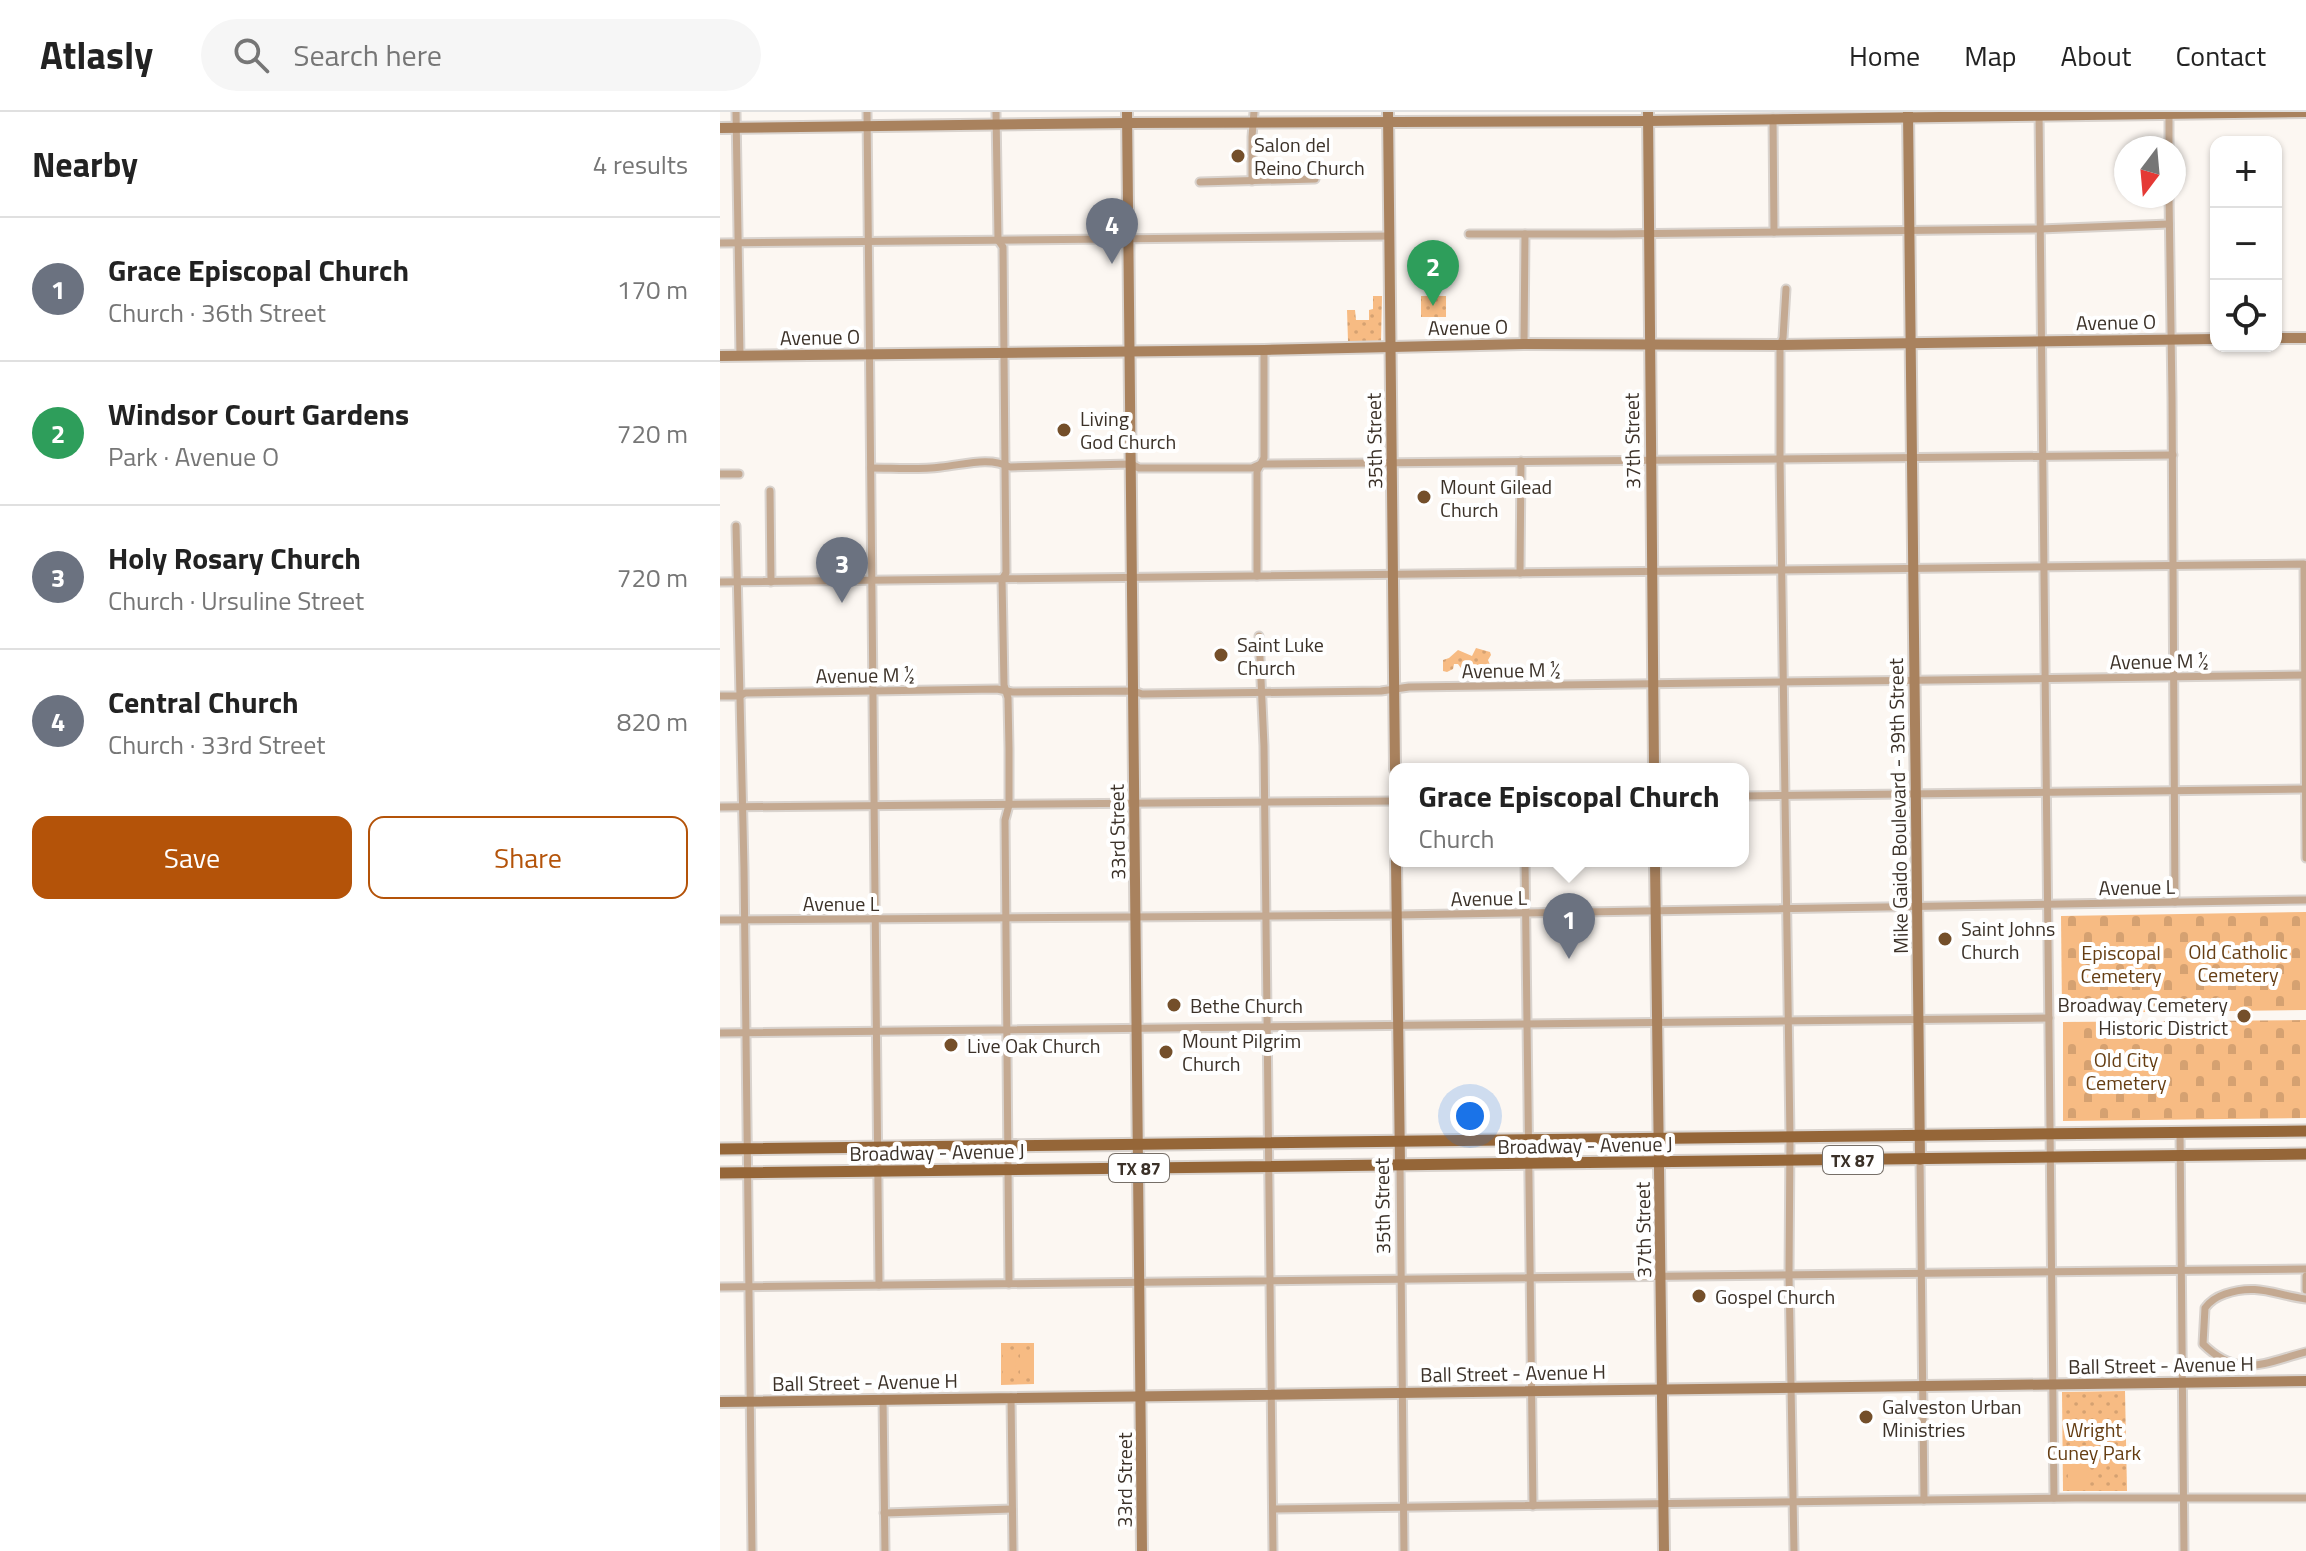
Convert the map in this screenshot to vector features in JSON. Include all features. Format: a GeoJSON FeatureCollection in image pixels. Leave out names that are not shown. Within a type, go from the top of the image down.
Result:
{"type":"FeatureCollection","features":[{"type":"Feature","properties":{"kind":"main road"},"geometry":{"type":"LineString","coordinates":[[720,128],[996,126],[1127,118],[1773,118],[1908,114],[2306,112]]}},
{"type":"Feature","properties":{"kind":"main road","name":"Mike Gaido Boulevard - 39th Street"},"geometry":{"type":"LineString","coordinates":[[1908,114],[1920,1160]]}},
{"type":"Feature","properties":{"kind":"main road","name":"37th Street"},"geometry":{"type":"LineString","coordinates":[[1648,116],[1654,763]]}},
{"type":"Feature","properties":{"kind":"main road","name":"35th Street"},"geometry":{"type":"LineString","coordinates":[[1388,117],[1395,763]]}},
{"type":"Feature","properties":{"kind":"main road","name":"33rd Street"},"geometry":{"type":"LineString","coordinates":[[1127,118],[1142,1551]]}},
{"type":"Feature","properties":{"kind":"main road"},"geometry":{"type":"LineString","coordinates":[[2282,338],[2306,338]]}},
{"type":"Feature","properties":{"kind":"main road","name":"Avenue O"},"geometry":{"type":"LineString","coordinates":[[720,356],[1524,344],[1780,345],[2210,339]]}},
{"type":"Feature","properties":{"kind":"main road","name":"35th Street"},"geometry":{"type":"LineString","coordinates":[[1396,867],[1400,1165]]}},
{"type":"Feature","properties":{"kind":"main road","name":"37th Street"},"geometry":{"type":"LineString","coordinates":[[1655,867],[1664,1551]]}},
{"type":"Feature","properties":{"kind":"main road","name":"Broadway - Avenue J"},"geometry":{"type":"LineString","coordinates":[[720,1149],[2306,1131]]}},
{"type":"Feature","properties":{"kind":"main road","name":"Broadway - Avenue J"},"geometry":{"type":"LineString","coordinates":[[720,1173],[2306,1154]]}},
{"type":"Feature","properties":{"kind":"main road","name":"Ball Street - Avenue H"},"geometry":{"type":"LineString","coordinates":[[720,1402],[2306,1381]]}},
{"type":"Feature","properties":{"kind":"street"},"geometry":{"type":"LineString","coordinates":[[736,112],[740,356]]}},
{"type":"Feature","properties":{"kind":"street"},"geometry":{"type":"LineString","coordinates":[[867,112],[879,1285]]}},
{"type":"Feature","properties":{"kind":"street"},"geometry":{"type":"LineString","coordinates":[[996,112],[998,240],[1003,247],[1006,573],[1002,579],[1005,691],[1008,698],[1009,805],[1005,820],[1005,917],[1009,1284]]}},
{"type":"Feature","properties":{"kind":"street"},"geometry":{"type":"LineString","coordinates":[[2169,113],[2169,136]]}},
{"type":"Feature","properties":{"kind":"street"},"geometry":{"type":"LineString","coordinates":[[2039,114],[2054,1498]]}},
{"type":"Feature","properties":{"kind":"street"},"geometry":{"type":"LineString","coordinates":[[1252,181],[1254,118]]}},
{"type":"Feature","properties":{"kind":"street"},"geometry":{"type":"LineString","coordinates":[[1773,118],[1774,232]]}},
{"type":"Feature","properties":{"kind":"street"},"geometry":{"type":"LineString","coordinates":[[1200,182],[1315,179]]}},
{"type":"Feature","properties":{"kind":"street"},"geometry":{"type":"LineString","coordinates":[[2169,208],[2175,902]]}},
{"type":"Feature","properties":{"kind":"street"},"geometry":{"type":"LineString","coordinates":[[1469,234],[2040,229],[2169,224]]}},
{"type":"Feature","properties":{"kind":"street"},"geometry":{"type":"LineString","coordinates":[[1524,344],[1525,234]]}},
{"type":"Feature","properties":{"kind":"street"},"geometry":{"type":"LineString","coordinates":[[720,243],[1390,236]]}},
{"type":"Feature","properties":{"kind":"street"},"geometry":{"type":"LineString","coordinates":[[1786,289],[1780,345],[1780,458],[1794,1551]]}},
{"type":"Feature","properties":{"kind":"street"},"geometry":{"type":"LineString","coordinates":[[1257,576],[1257,471],[1264,458],[1264,350]]}},
{"type":"Feature","properties":{"kind":"street"},"geometry":{"type":"LineString","coordinates":[[871,468],[942,467],[958,463],[1001,463],[1010,467],[1131,464],[1139,468],[1252,468],[1261,464],[1392,462],[2173,455]]}},
{"type":"Feature","properties":{"kind":"street"},"geometry":{"type":"LineString","coordinates":[[1520,573],[1521,461]]}},
{"type":"Feature","properties":{"kind":"street"},"geometry":{"type":"LineString","coordinates":[[720,474],[739,474]]}},
{"type":"Feature","properties":{"kind":"street"},"geometry":{"type":"LineString","coordinates":[[770,491],[771,582]]}},
{"type":"Feature","properties":{"kind":"street"},"geometry":{"type":"LineString","coordinates":[[736,526],[745,919],[752,1551]]}},
{"type":"Feature","properties":{"kind":"street"},"geometry":{"type":"LineString","coordinates":[[720,582],[2304,564],[2306,858]]}},
{"type":"Feature","properties":{"kind":"street"},"geometry":{"type":"LineString","coordinates":[[1259,636],[1263,692],[1273,1551]]}},
{"type":"Feature","properties":{"kind":"street","name":"Avenue M ½"},"geometry":{"type":"LineString","coordinates":[[720,696],[873,690],[1134,691],[1142,694],[1381,691],[1394,687],[2306,675]]}},
{"type":"Feature","properties":{"kind":"street"},"geometry":{"type":"LineString","coordinates":[[1749,796],[2306,789]]}},
{"type":"Feature","properties":{"kind":"street"},"geometry":{"type":"LineString","coordinates":[[720,807],[1389,801]]}},
{"type":"Feature","properties":{"kind":"street"},"geometry":{"type":"LineString","coordinates":[[1525,867],[1533,1506]]}},
{"type":"Feature","properties":{"kind":"street","name":"Avenue L"},"geometry":{"type":"LineString","coordinates":[[720,920],[1397,915],[2306,900]]}},
{"type":"Feature","properties":{"kind":"street"},"geometry":{"type":"LineString","coordinates":[[720,1033],[2049,1018]]}},
{"type":"Feature","properties":{"kind":"street"},"geometry":{"type":"LineString","coordinates":[[2180,1133],[2184,1551]]}},
{"type":"Feature","properties":{"kind":"street","name":"Mike Gaido Boulevard - 39th Street"},"geometry":{"type":"LineString","coordinates":[[1920,1160],[1924,1500]]}},
{"type":"Feature","properties":{"kind":"street","name":"35th Street"},"geometry":{"type":"LineString","coordinates":[[1400,1165],[1404,1551]]}},
{"type":"Feature","properties":{"kind":"street"},"geometry":{"type":"LineString","coordinates":[[720,1287],[2306,1269]]}},
{"type":"Feature","properties":{"kind":"street"},"geometry":{"type":"LineString","coordinates":[[2306,1276],[2306,1290]]}},
{"type":"Feature","properties":{"kind":"street"},"geometry":{"type":"LineString","coordinates":[[2306,1299],[2258,1288],[2216,1297],[2205,1308],[2203,1344],[2228,1361],[2255,1367],[2306,1352]]}},
{"type":"Feature","properties":{"kind":"street"},"geometry":{"type":"LineString","coordinates":[[1011,1397],[1013,1551]]}},
{"type":"Feature","properties":{"kind":"street"},"geometry":{"type":"LineString","coordinates":[[883,1399],[885,1551]]}},
{"type":"Feature","properties":{"kind":"street"},"geometry":{"type":"LineString","coordinates":[[1274,1509],[2054,1498],[2306,1498]]}},
{"type":"Feature","properties":{"kind":"street"},"geometry":{"type":"LineString","coordinates":[[884,1513],[1012,1509]]}},
{"type":"Feature","properties":{"kind":"green space"},"geometry":{"type":"Polygon","coordinates":[[[1373,296],[1382,296],[1381,342],[1348,341],[1347,310],[1355,310],[1356,320],[1369,320],[1373,296]]]}},
{"type":"Feature","properties":{"kind":"green space"},"geometry":{"type":"Polygon","coordinates":[[[1421,296],[1446,296],[1446,317],[1421,317],[1421,296]]]}},
{"type":"Feature","properties":{"kind":"green space"},"geometry":{"type":"Polygon","coordinates":[[[1476,648],[1490,652],[1488,660],[1492,670],[1489,674],[1481,674],[1478,665],[1465,674],[1458,664],[1447,672],[1443,671],[1443,660],[1458,650],[1472,656],[1476,648]]]}},
{"type":"Feature","properties":{"kind":"green space"},"geometry":{"type":"Polygon","coordinates":[[[2306,912],[2306,1010],[2062,1013],[2061,916],[2306,912]]]}},
{"type":"Feature","properties":{"kind":"green space","name":"Old City Cemetery"},"geometry":{"type":"Polygon","coordinates":[[[2306,1020],[2306,1118],[2063,1121],[2063,1022],[2306,1020]]]}},
{"type":"Feature","properties":{"kind":"green space"},"geometry":{"type":"Polygon","coordinates":[[[1001,1343],[1034,1343],[1034,1384],[1001,1385],[1001,1343]]]}},
{"type":"Feature","properties":{"kind":"green space"},"geometry":{"type":"Polygon","coordinates":[[[1015,1350],[1016,1377],[1003,1377],[1003,1351],[1015,1350]]]}},
{"type":"Feature","properties":{"kind":"green space"},"geometry":{"type":"Polygon","coordinates":[[[1020,1350],[1032,1350],[1032,1377],[1020,1377],[1020,1350]]]}},
{"type":"Feature","properties":{"kind":"green space","name":"Wright Cuney Park"},"geometry":{"type":"Polygon","coordinates":[[[2125,1391],[2127,1491],[2063,1491],[2062,1392],[2125,1391]]]}},
{"type":"Feature","properties":{"kind":"green space"},"geometry":{"type":"Polygon","coordinates":[[[2068,1445],[2086,1445],[2086,1486],[2068,1486],[2068,1445]]]}},
{"type":"Feature","properties":{"kind":"place","name":"Salon del Reino Church"},"geometry":{"type":"Point","coordinates":[1238,156]}},
{"type":"Feature","properties":{"kind":"place","name":"Central Church"},"geometry":{"type":"Point","coordinates":[1112,264]}},
{"type":"Feature","properties":{"kind":"place","name":"Windsor Court Gardens"},"geometry":{"type":"Point","coordinates":[1433,306]}},
{"type":"Feature","properties":{"kind":"place","name":"Living God Church"},"geometry":{"type":"Point","coordinates":[1064,430]}},
{"type":"Feature","properties":{"kind":"place","name":"Mount Gilead Church"},"geometry":{"type":"Point","coordinates":[1424,497]}},
{"type":"Feature","properties":{"kind":"place","name":"Holy Rosary Church"},"geometry":{"type":"Point","coordinates":[842,603]}},
{"type":"Feature","properties":{"kind":"place","name":"Saint Luke Church"},"geometry":{"type":"Point","coordinates":[1221,655]}},
{"type":"Feature","properties":{"kind":"place","name":"Saint Johns Church"},"geometry":{"type":"Point","coordinates":[1945,939]}},
{"type":"Feature","properties":{"kind":"place","name":"Grace Episcopal Church"},"geometry":{"type":"Point","coordinates":[1569,959]}},
{"type":"Feature","properties":{"kind":"place","name":"Bethe Church"},"geometry":{"type":"Point","coordinates":[1174,1005]}},
{"type":"Feature","properties":{"kind":"place","name":"Broadway Cemetery Historic District"},"geometry":{"type":"Point","coordinates":[2244,1016]}},
{"type":"Feature","properties":{"kind":"place","name":"Live Oak Church"},"geometry":{"type":"Point","coordinates":[951,1045]}},
{"type":"Feature","properties":{"kind":"place","name":"Mount Pilgrim Church"},"geometry":{"type":"Point","coordinates":[1166,1052]}},
{"type":"Feature","properties":{"kind":"place","name":"Gospel Church"},"geometry":{"type":"Point","coordinates":[1699,1296]}},
{"type":"Feature","properties":{"kind":"place","name":"Galveston Urban Ministries"},"geometry":{"type":"Point","coordinates":[1866,1417]}},
{"type":"Feature","properties":{"kind":"park label","name":"Old Catholic Cemetery"},"geometry":{"type":"Point","coordinates":[2238,962]}},
{"type":"Feature","properties":{"kind":"park label","name":"Episcopal Cemetery"},"geometry":{"type":"Point","coordinates":[2121,964]}}]}
